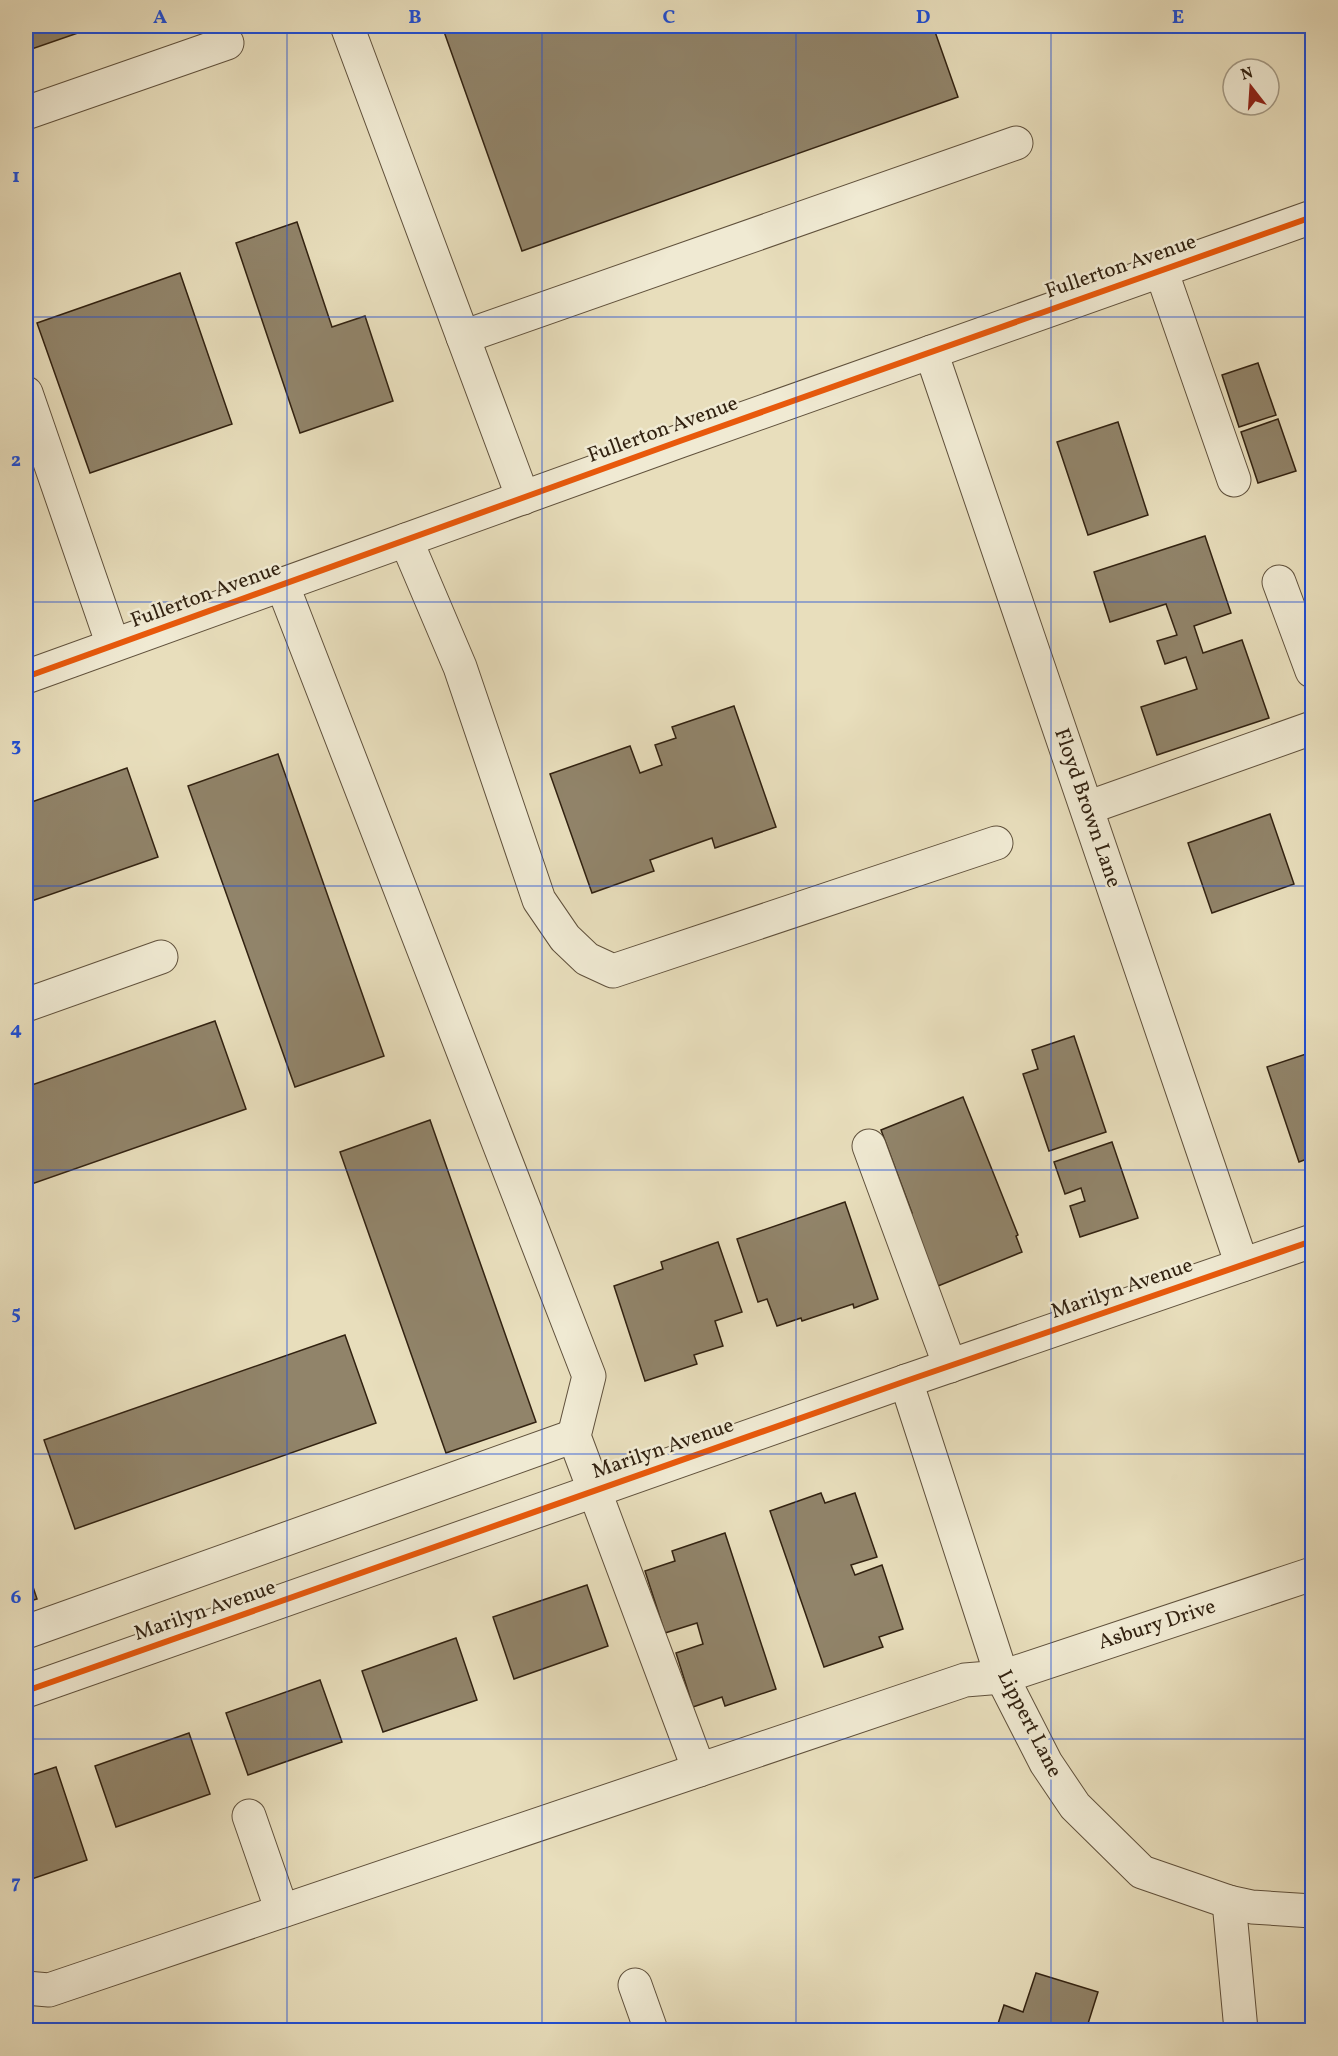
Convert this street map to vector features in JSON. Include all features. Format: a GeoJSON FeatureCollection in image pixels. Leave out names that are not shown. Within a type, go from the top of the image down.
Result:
{"type":"FeatureCollection","features":[{"type":"Feature","properties":{"kind":"street"},"geometry":{"type":"LineString","coordinates":[[347,26],[523,498]]}},
{"type":"Feature","properties":{"kind":"street"},"geometry":{"type":"LineString","coordinates":[[26,113],[227,43]]}},
{"type":"Feature","properties":{"kind":"street"},"geometry":{"type":"LineString","coordinates":[[463,337],[1016,143]]}},
{"type":"Feature","properties":{"kind":"street","name":"Fullerton Avenue"},"geometry":{"type":"LineString","coordinates":[[26,677],[1312,217]]}},
{"type":"Feature","properties":{"kind":"street"},"geometry":{"type":"LineString","coordinates":[[1161,270],[1234,480]]}},
{"type":"Feature","properties":{"kind":"street","name":"Floyd Brown Lane"},"geometry":{"type":"LineString","coordinates":[[931,352],[1242,1265]]}},
{"type":"Feature","properties":{"kind":"street"},"geometry":{"type":"LineString","coordinates":[[26,393],[113,645]]}},
{"type":"Feature","properties":{"kind":"street"},"geometry":{"type":"LineString","coordinates":[[406,540],[460,667],[539,900],[565,938],[587,959],[613,971],[996,843]]}},
{"type":"Feature","properties":{"kind":"street"},"geometry":{"type":"LineString","coordinates":[[1279,582],[1312,672]]}},
{"type":"Feature","properties":{"kind":"street"},"geometry":{"type":"LineString","coordinates":[[282,584],[589,1376],[574,1436],[699,1770]]}},
{"type":"Feature","properties":{"kind":"street"},"geometry":{"type":"LineString","coordinates":[[1087,808],[1312,728]]}},
{"type":"Feature","properties":{"kind":"street"},"geometry":{"type":"LineString","coordinates":[[26,1005],[161,957]]}},
{"type":"Feature","properties":{"kind":"street"},"geometry":{"type":"LineString","coordinates":[[869,1146],[950,1366]]}},
{"type":"Feature","properties":{"kind":"street","name":"Marilyn Avenue"},"geometry":{"type":"LineString","coordinates":[[26,1691],[906,1381],[1312,1241]]}},
{"type":"Feature","properties":{"kind":"street","name":"Lippert Lane"},"geometry":{"type":"LineString","coordinates":[[906,1381],[1002,1677],[1046,1763],[1076,1806],[1143,1872],[1228,1902],[1252,1908],[1312,1911]]}},
{"type":"Feature","properties":{"kind":"street"},"geometry":{"type":"LineString","coordinates":[[26,1632],[574,1436]]}},
{"type":"Feature","properties":{"kind":"street","name":"Asbury Drive"},"geometry":{"type":"LineString","coordinates":[[26,1988],[50,1990],[965,1680],[1002,1677],[1312,1574]]}},
{"type":"Feature","properties":{"kind":"street"},"geometry":{"type":"LineString","coordinates":[[249,1816],[282,1911]]}},
{"type":"Feature","properties":{"kind":"street"},"geometry":{"type":"LineString","coordinates":[[1228,1902],[1241,2031]]}},
{"type":"Feature","properties":{"kind":"street"},"geometry":{"type":"LineString","coordinates":[[635,1985],[651,2031]]}},
{"type":"Feature","properties":{"kind":"building"},"geometry":{"type":"Polygon","coordinates":[[[26,26],[98,26],[26,51],[26,26]]]}},
{"type":"Feature","properties":{"kind":"building"},"geometry":{"type":"Polygon","coordinates":[[[442,26],[933,26],[958,97],[522,251],[442,26]]]}},
{"type":"Feature","properties":{"kind":"building"},"geometry":{"type":"Polygon","coordinates":[[[297,222],[332,327],[365,316],[393,401],[300,433],[236,243],[297,222]]]}},
{"type":"Feature","properties":{"kind":"building"},"geometry":{"type":"Polygon","coordinates":[[[180,273],[232,424],[90,473],[37,323],[180,273]]]}},
{"type":"Feature","properties":{"kind":"building"},"geometry":{"type":"Polygon","coordinates":[[[1258,363],[1276,415],[1239,427],[1222,375],[1258,363]]]}},
{"type":"Feature","properties":{"kind":"building"},"geometry":{"type":"Polygon","coordinates":[[[1278,419],[1296,471],[1258,483],[1241,432],[1278,419]]]}},
{"type":"Feature","properties":{"kind":"building"},"geometry":{"type":"Polygon","coordinates":[[[1118,422],[1148,515],[1088,535],[1057,442],[1118,422]]]}},
{"type":"Feature","properties":{"kind":"building"},"geometry":{"type":"Polygon","coordinates":[[[1205,536],[1231,613],[1194,626],[1203,653],[1242,640],[1269,718],[1157,755],[1141,707],[1197,689],[1186,657],[1165,664],[1157,641],[1177,635],[1166,604],[1110,622],[1094,572],[1205,536]]]}},
{"type":"Feature","properties":{"kind":"building"},"geometry":{"type":"Polygon","coordinates":[[[734,706],[776,827],[715,848],[712,838],[650,860],[654,871],[592,893],[550,774],[630,746],[640,773],[662,765],[655,745],[676,738],[672,727],[734,706]]]}},
{"type":"Feature","properties":{"kind":"building"},"geometry":{"type":"Polygon","coordinates":[[[278,754],[384,1056],[295,1087],[188,786],[278,754]]]}},
{"type":"Feature","properties":{"kind":"building"},"geometry":{"type":"Polygon","coordinates":[[[127,768],[158,857],[26,903],[26,804],[127,768]]]}},
{"type":"Feature","properties":{"kind":"building"},"geometry":{"type":"Polygon","coordinates":[[[1270,814],[1294,884],[1212,913],[1188,843],[1270,814]]]}},
{"type":"Feature","properties":{"kind":"building"},"geometry":{"type":"Polygon","coordinates":[[[215,1021],[246,1109],[26,1186],[26,1087],[215,1021]]]}},
{"type":"Feature","properties":{"kind":"building"},"geometry":{"type":"Polygon","coordinates":[[[1074,1036],[1106,1132],[1049,1151],[1023,1074],[1038,1069],[1032,1050],[1074,1036]]]}},
{"type":"Feature","properties":{"kind":"building"},"geometry":{"type":"Polygon","coordinates":[[[1312,1052],[1312,1157],[1299,1162],[1267,1067],[1312,1052]]]}},
{"type":"Feature","properties":{"kind":"building"},"geometry":{"type":"Polygon","coordinates":[[[963,1097],[1018,1235],[1016,1236],[1022,1252],[938,1286],[909,1214],[912,1213],[881,1130],[963,1097]]]}},
{"type":"Feature","properties":{"kind":"building"},"geometry":{"type":"Polygon","coordinates":[[[430,1120],[536,1422],[446,1453],[340,1152],[430,1120]]]}},
{"type":"Feature","properties":{"kind":"building"},"geometry":{"type":"Polygon","coordinates":[[[1112,1142],[1138,1218],[1080,1237],[1070,1206],[1085,1201],[1081,1188],[1065,1194],[1054,1162],[1112,1142]]]}},
{"type":"Feature","properties":{"kind":"building"},"geometry":{"type":"Polygon","coordinates":[[[845,1202],[878,1299],[854,1308],[853,1304],[802,1321],[801,1318],[777,1326],[767,1299],[758,1302],[737,1239],[845,1202]]]}},
{"type":"Feature","properties":{"kind":"building"},"geometry":{"type":"Polygon","coordinates":[[[718,1242],[742,1312],[715,1321],[723,1346],[694,1355],[697,1364],[645,1381],[614,1286],[663,1269],[661,1262],[718,1242]]]}},
{"type":"Feature","properties":{"kind":"building"},"geometry":{"type":"Polygon","coordinates":[[[345,1335],[376,1423],[75,1529],[44,1440],[345,1335]]]}},
{"type":"Feature","properties":{"kind":"building"},"geometry":{"type":"Polygon","coordinates":[[[821,1493],[825,1503],[855,1493],[877,1557],[851,1565],[855,1575],[882,1565],[903,1629],[879,1637],[883,1647],[824,1667],[770,1511],[821,1493]]]}},
{"type":"Feature","properties":{"kind":"building"},"geometry":{"type":"Polygon","coordinates":[[[725,1533],[776,1689],[725,1706],[722,1697],[693,1707],[676,1653],[703,1644],[697,1623],[665,1633],[645,1571],[675,1561],[672,1551],[725,1533]]]}},
{"type":"Feature","properties":{"kind":"building"},"geometry":{"type":"Polygon","coordinates":[[[26,1566],[37,1599],[26,1602],[26,1566]]]}},
{"type":"Feature","properties":{"kind":"building"},"geometry":{"type":"Polygon","coordinates":[[[587,1585],[608,1646],[514,1679],[493,1617],[587,1585]]]}},
{"type":"Feature","properties":{"kind":"building"},"geometry":{"type":"Polygon","coordinates":[[[456,1638],[477,1700],[383,1732],[362,1671],[456,1638]]]}},
{"type":"Feature","properties":{"kind":"building"},"geometry":{"type":"Polygon","coordinates":[[[320,1680],[342,1742],[248,1775],[226,1713],[320,1680]]]}},
{"type":"Feature","properties":{"kind":"building"},"geometry":{"type":"Polygon","coordinates":[[[189,1733],[210,1794],[116,1827],[95,1766],[189,1733]]]}},
{"type":"Feature","properties":{"kind":"building"},"geometry":{"type":"Polygon","coordinates":[[[56,1767],[87,1860],[26,1881],[26,1777],[56,1767]]]}},
{"type":"Feature","properties":{"kind":"building"},"geometry":{"type":"Polygon","coordinates":[[[1036,1973],[1098,1992],[1086,2030],[996,2030],[1004,2005],[1023,2012],[1036,1973]]]}},
{"type":"Feature","properties":{"kind":"cycle path"},"geometry":{"type":"LineString","coordinates":[[26,677],[680,441],[1312,217]]}},
{"type":"Feature","properties":{"kind":"cycle path"},"geometry":{"type":"LineString","coordinates":[[26,1691],[906,1381],[1312,1241]]}}]}
